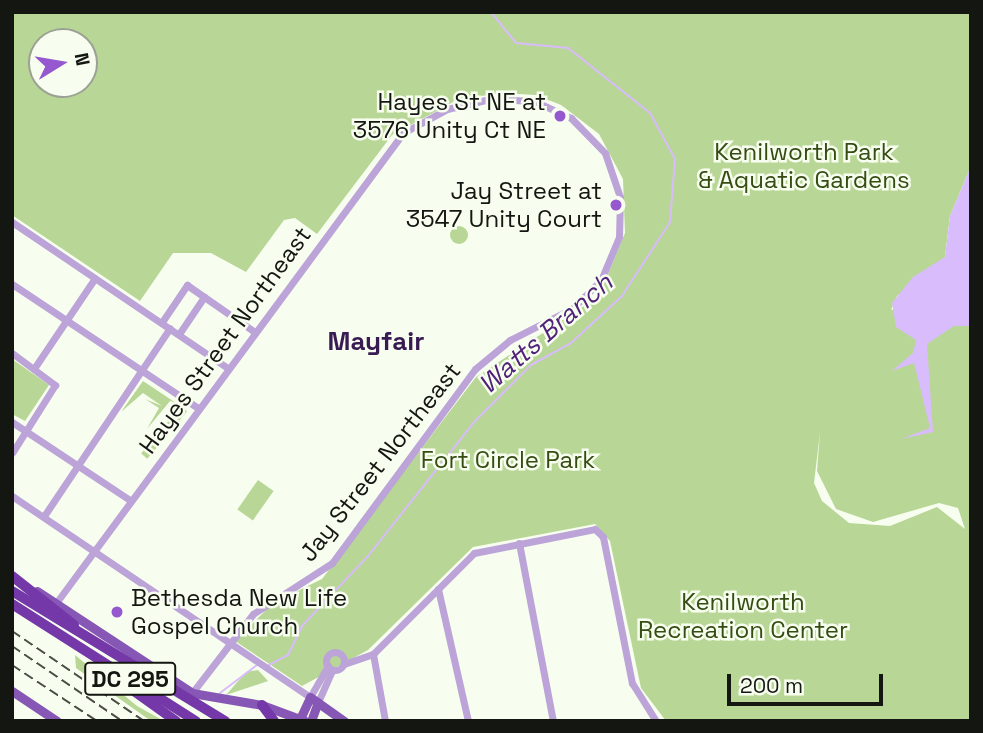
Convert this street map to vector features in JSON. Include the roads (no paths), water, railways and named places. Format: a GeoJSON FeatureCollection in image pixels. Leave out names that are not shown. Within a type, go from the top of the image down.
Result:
{"type":"FeatureCollection","features":[{"type":"Feature","properties":{"kind":"highway"},"geometry":{"type":"LineString","coordinates":[[12,575],[102,647]]}},
{"type":"Feature","properties":{"kind":"highway","name":"DC 295"},"geometry":{"type":"LineString","coordinates":[[12,591],[102,647],[202,702],[222,719]]}},
{"type":"Feature","properties":{"kind":"highway","name":"DC 295"},"geometry":{"type":"LineString","coordinates":[[12,604],[195,720]]}},
{"type":"Feature","properties":{"kind":"highway"},"geometry":{"type":"LineString","coordinates":[[67,640],[176,721]]}},
{"type":"Feature","properties":{"kind":"highway"},"geometry":{"type":"LineString","coordinates":[[262,705],[274,721]]}},
{"type":"Feature","properties":{"kind":"main road"},"geometry":{"type":"LineString","coordinates":[[12,575],[202,702],[262,705],[304,720],[314,700],[344,721]]}},
{"type":"Feature","properties":{"kind":"main road"},"geometry":{"type":"LineString","coordinates":[[12,691],[41,716],[57,721]]}},
{"type":"Feature","properties":{"kind":"street","name":"Hayes Street Northeast"},"geometry":{"type":"LineString","coordinates":[[56,603],[394,142],[438,113],[495,98],[548,106],[591,134],[615,177],[620,232],[601,280],[573,308],[510,340]]}},
{"type":"Feature","properties":{"kind":"street"},"geometry":{"type":"LineString","coordinates":[[12,222],[228,368]]}},
{"type":"Feature","properties":{"kind":"street"},"geometry":{"type":"LineString","coordinates":[[35,367],[95,278]]}},
{"type":"Feature","properties":{"kind":"street"},"geometry":{"type":"LineString","coordinates":[[12,284],[198,408]]}},
{"type":"Feature","properties":{"kind":"street"},"geometry":{"type":"LineString","coordinates":[[162,323],[187,285],[255,332]]}},
{"type":"Feature","properties":{"kind":"street"},"geometry":{"type":"LineString","coordinates":[[179,334],[204,297]]}},
{"type":"Feature","properties":{"kind":"street"},"geometry":{"type":"LineString","coordinates":[[44,516],[170,328]]}},
{"type":"Feature","properties":{"kind":"street","name":"Jay Street Northeast"},"geometry":{"type":"LineString","coordinates":[[192,693],[229,641],[263,605],[332,563],[468,377],[510,340]]}},
{"type":"Feature","properties":{"kind":"street"},"geometry":{"type":"LineString","coordinates":[[12,353],[35,367],[54,388],[12,453]]}},
{"type":"Feature","properties":{"kind":"street"},"geometry":{"type":"LineString","coordinates":[[12,422],[130,500]]}},
{"type":"Feature","properties":{"kind":"street"},"geometry":{"type":"LineString","coordinates":[[12,496],[314,700],[330,668],[343,659]]}},
{"type":"Feature","properties":{"kind":"street"},"geometry":{"type":"LineString","coordinates":[[330,668],[329,655],[343,659],[373,654],[474,552],[590,529],[602,535],[629,673],[655,719],[643,721]]}},
{"type":"Feature","properties":{"kind":"street"},"geometry":{"type":"LineString","coordinates":[[519,543],[553,721]]}},
{"type":"Feature","properties":{"kind":"street"},"geometry":{"type":"LineString","coordinates":[[438,589],[468,721]]}},
{"type":"Feature","properties":{"kind":"street"},"geometry":{"type":"LineString","coordinates":[[373,654],[385,721]]}},
{"type":"Feature","properties":{"kind":"waterway","name":"Watts Branch"},"geometry":{"type":"LineString","coordinates":[[269,665],[288,655],[302,626],[368,556],[475,421],[531,365],[571,343],[622,296],[670,222],[675,159],[650,113],[568,48],[516,43],[491,12]]}},
{"type":"Feature","properties":{"kind":"waterway","name":"Watts Branch"},"geometry":{"type":"LineString","coordinates":[[220,693],[257,665]]}},
{"type":"Feature","properties":{"kind":"railway"},"geometry":{"type":"LineString","coordinates":[[12,631],[144,721]]}},
{"type":"Feature","properties":{"kind":"railway"},"geometry":{"type":"LineString","coordinates":[[12,646],[122,721]]}},
{"type":"Feature","properties":{"kind":"railway"},"geometry":{"type":"LineString","coordinates":[[12,665],[97,721]]}},
{"type":"Feature","properties":{"kind":"place","name":"Hayes St NE at 3576 Unity Ct NE"},"geometry":{"type":"Point","coordinates":[560,116]}},
{"type":"Feature","properties":{"kind":"place","name":"Jay Street at 3547 Unity Court"},"geometry":{"type":"Point","coordinates":[616,205]}},
{"type":"Feature","properties":{"kind":"place","name":"Bethesda New Life Gospel Church"},"geometry":{"type":"Point","coordinates":[117,612]}},
{"type":"Feature","properties":{"kind":"district","name":"Mayfair"},"geometry":{"type":"Point","coordinates":[376,342]}},
{"type":"Feature","properties":{"kind":"park label","name":"Kenilworth Park & Aquatic Gardens"},"geometry":{"type":"Point","coordinates":[804,166]}},
{"type":"Feature","properties":{"kind":"park label","name":"Fort Circle Park"},"geometry":{"type":"Point","coordinates":[508,460]}},
{"type":"Feature","properties":{"kind":"park label","name":"Kenilworth Recreation Center"},"geometry":{"type":"Point","coordinates":[743,616]}}]}
